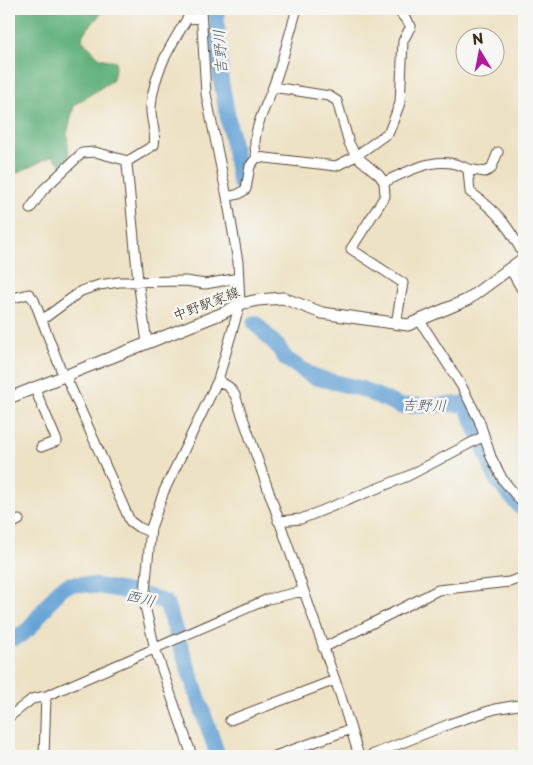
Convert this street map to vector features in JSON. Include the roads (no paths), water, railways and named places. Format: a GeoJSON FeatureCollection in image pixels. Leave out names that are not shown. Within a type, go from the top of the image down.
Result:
{"type":"FeatureCollection","features":[{"type":"Feature","properties":{"kind":"main road","name":"中野駅家線"},"geometry":{"type":"LineString","coordinates":[[9,398],[223,313],[240,304],[258,300],[283,298],[322,313],[408,325],[467,300],[510,270],[524,257]]}},
{"type":"Feature","properties":{"kind":"street"},"geometry":{"type":"LineString","coordinates":[[257,157],[255,150],[261,115],[273,87],[297,9]]}},
{"type":"Feature","properties":{"kind":"street"},"geometry":{"type":"LineString","coordinates":[[257,157],[336,166],[356,156],[389,132],[400,103],[403,41],[411,26],[397,9]]}},
{"type":"Feature","properties":{"kind":"street"},"geometry":{"type":"LineString","coordinates":[[30,209],[43,190],[82,153],[95,152],[128,161],[154,145],[156,138],[151,107],[160,64],[187,19],[201,13],[206,94],[227,197],[239,278],[240,304],[218,380],[164,491],[150,532],[144,602],[155,650],[192,756]]}},
{"type":"Feature","properties":{"kind":"street"},"geometry":{"type":"LineString","coordinates":[[273,87],[329,96],[338,101],[344,131],[356,156],[372,167],[384,182],[385,196],[352,249],[403,283],[396,324]]}},
{"type":"Feature","properties":{"kind":"street"},"geometry":{"type":"LineString","coordinates":[[384,182],[432,163],[458,163],[468,169],[485,172],[491,170],[498,152]]}},
{"type":"Feature","properties":{"kind":"street"},"geometry":{"type":"LineString","coordinates":[[227,197],[239,194],[246,189],[250,166],[257,157]]}},
{"type":"Feature","properties":{"kind":"street"},"geometry":{"type":"LineString","coordinates":[[128,161],[138,281],[147,342]]}},
{"type":"Feature","properties":{"kind":"street"},"geometry":{"type":"LineString","coordinates":[[468,169],[470,192],[494,210],[513,235],[524,257]]}},
{"type":"Feature","properties":{"kind":"street"},"geometry":{"type":"LineString","coordinates":[[510,270],[524,293]]}},
{"type":"Feature","properties":{"kind":"street"},"geometry":{"type":"LineString","coordinates":[[42,320],[81,291],[119,282],[186,281],[205,284],[239,278]]}},
{"type":"Feature","properties":{"kind":"street"},"geometry":{"type":"LineString","coordinates":[[9,299],[28,294],[34,300],[63,375],[68,379],[130,521],[138,528],[150,532]]}},
{"type":"Feature","properties":{"kind":"street"},"geometry":{"type":"LineString","coordinates":[[420,321],[461,385],[481,437],[503,480],[524,505]]}},
{"type":"Feature","properties":{"kind":"street"},"geometry":{"type":"LineString","coordinates":[[218,380],[229,387],[235,395],[335,680],[359,756]]}},
{"type":"Feature","properties":{"kind":"street"},"geometry":{"type":"LineString","coordinates":[[34,387],[57,440],[40,447]]}},
{"type":"Feature","properties":{"kind":"street"},"geometry":{"type":"LineString","coordinates":[[278,521],[301,519],[408,476],[481,437]]}},
{"type":"Feature","properties":{"kind":"street"},"geometry":{"type":"LineString","coordinates":[[9,525],[20,520]]}},
{"type":"Feature","properties":{"kind":"street"},"geometry":{"type":"LineString","coordinates":[[323,648],[438,590],[509,582],[524,577]]}},
{"type":"Feature","properties":{"kind":"street"},"geometry":{"type":"LineString","coordinates":[[9,717],[32,699],[46,696],[155,650],[268,599],[303,591]]}},
{"type":"Feature","properties":{"kind":"street"},"geometry":{"type":"LineString","coordinates":[[230,720],[335,680]]}},
{"type":"Feature","properties":{"kind":"street"},"geometry":{"type":"LineString","coordinates":[[44,756],[46,696]]}},
{"type":"Feature","properties":{"kind":"street"},"geometry":{"type":"LineString","coordinates":[[369,756],[461,720],[495,709],[524,704]]}},
{"type":"Feature","properties":{"kind":"street"},"geometry":{"type":"LineString","coordinates":[[274,756],[351,729]]}},
{"type":"Feature","properties":{"kind":"waterway","name":"吉野川"},"geometry":{"type":"LineString","coordinates":[[216,9],[221,81],[240,183]]}},
{"type":"Feature","properties":{"kind":"waterway","name":"吉野川"},"geometry":{"type":"LineString","coordinates":[[255,323],[278,347],[286,359],[314,377],[362,389],[400,406],[466,404],[498,482],[524,511]]}},
{"type":"Feature","properties":{"kind":"waterway","name":"西川"},"geometry":{"type":"LineString","coordinates":[[9,637],[16,638],[29,629],[59,590],[71,584],[93,585],[120,590],[166,603],[218,756]]}}]}
